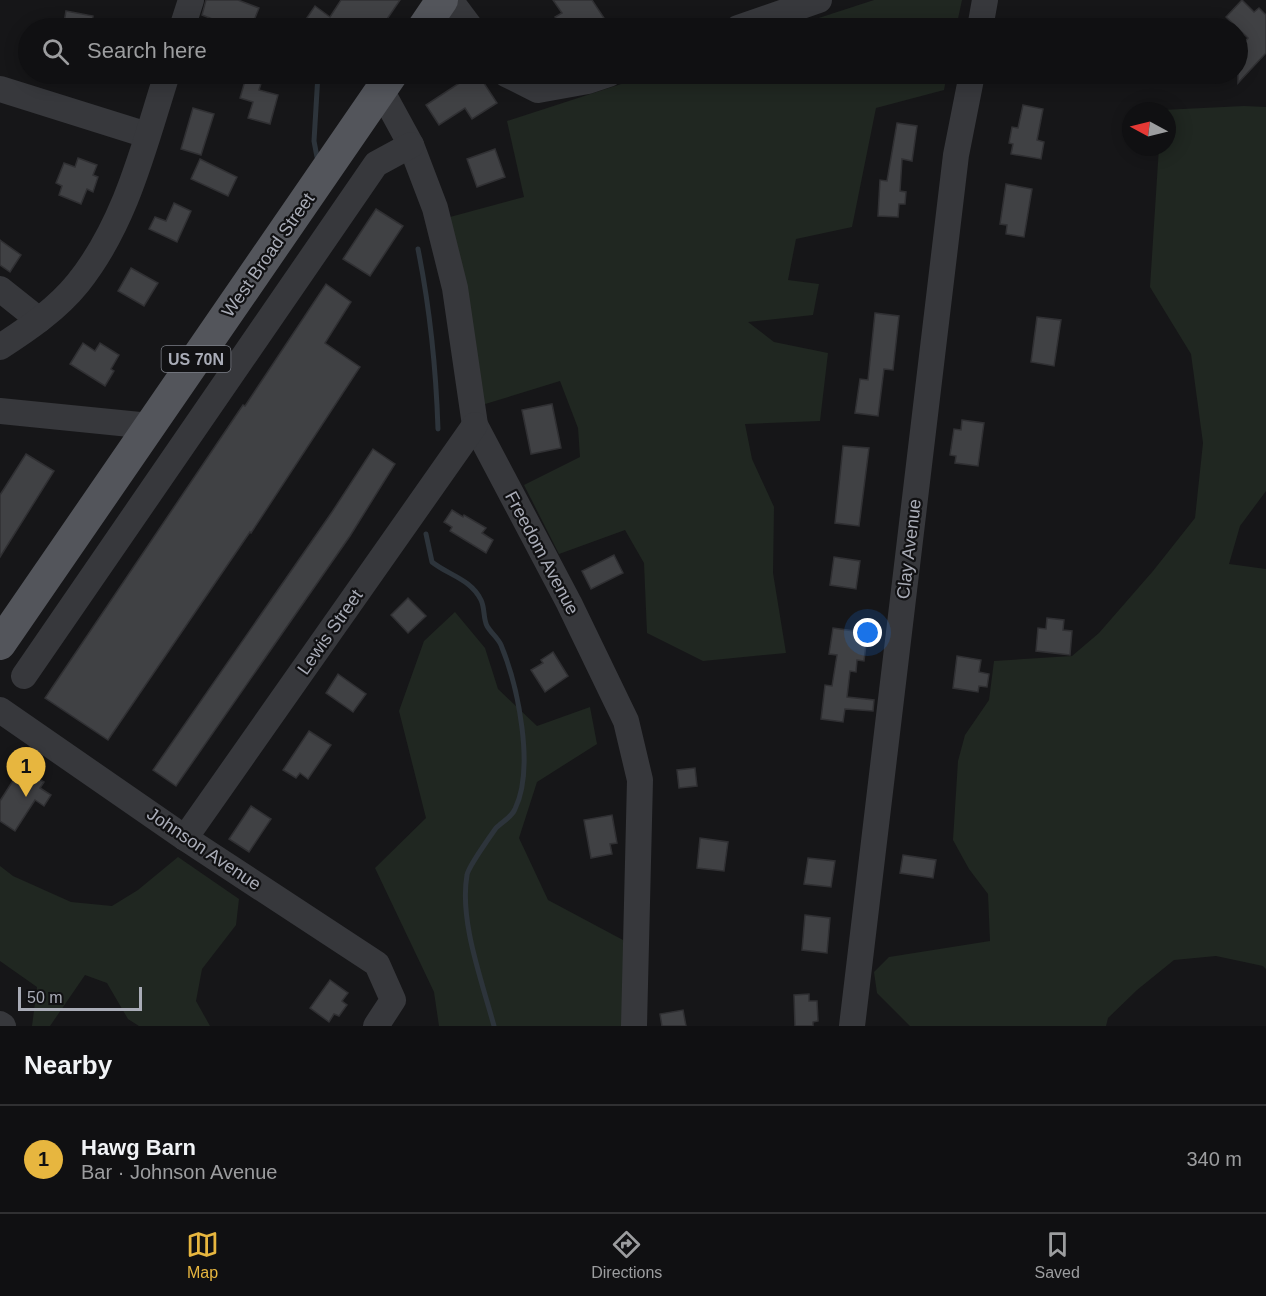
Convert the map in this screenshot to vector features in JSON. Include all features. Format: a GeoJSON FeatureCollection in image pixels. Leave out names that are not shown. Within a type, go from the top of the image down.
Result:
{"type":"FeatureCollection","features":[{"type":"Feature","properties":{"kind":"main road"},"geometry":{"type":"LineString","coordinates":[[430,18],[442,0]]}},
{"type":"Feature","properties":{"kind":"main road","name":"West Broad Street"},"geometry":{"type":"LineString","coordinates":[[0,644],[386,84]]}},
{"type":"Feature","properties":{"kind":"street"},"geometry":{"type":"LineString","coordinates":[[185,18],[191,0]]}},
{"type":"Feature","properties":{"kind":"street"},"geometry":{"type":"LineString","coordinates":[[450,0],[464,18]]}},
{"type":"Feature","properties":{"kind":"street"},"geometry":{"type":"LineString","coordinates":[[767,18],[819,0]]}},
{"type":"Feature","properties":{"kind":"street"},"geometry":{"type":"LineString","coordinates":[[982,18],[985,0]]}},
{"type":"Feature","properties":{"kind":"street"},"geometry":{"type":"LineString","coordinates":[[0,346],[39,320],[77,284],[104,244],[132,186],[164,84]]}},
{"type":"Feature","properties":{"kind":"street","name":"Freedom Avenue"},"geometry":{"type":"LineString","coordinates":[[388,84],[435,207],[455,288],[475,425],[569,603],[626,721],[640,780],[634,1026]]}},
{"type":"Feature","properties":{"kind":"street"},"geometry":{"type":"LineString","coordinates":[[526,84],[538,90],[571,84]]}},
{"type":"Feature","properties":{"kind":"street","name":"Clay Avenue"},"geometry":{"type":"LineString","coordinates":[[852,1026],[956,155],[970,84]]}},
{"type":"Feature","properties":{"kind":"street"},"geometry":{"type":"LineString","coordinates":[[0,89],[147,135]]}},
{"type":"Feature","properties":{"kind":"street"},"geometry":{"type":"LineString","coordinates":[[24,676],[376,164],[411,145]]}},
{"type":"Feature","properties":{"kind":"street"},"geometry":{"type":"LineString","coordinates":[[0,289],[39,320]]}},
{"type":"Feature","properties":{"kind":"street"},"geometry":{"type":"LineString","coordinates":[[233,305],[264,327]]}},
{"type":"Feature","properties":{"kind":"street"},"geometry":{"type":"LineString","coordinates":[[0,411],[150,426]]}},
{"type":"Feature","properties":{"kind":"street","name":"Lewis Street"},"geometry":{"type":"LineString","coordinates":[[185,838],[475,425]]}},
{"type":"Feature","properties":{"kind":"street"},"geometry":{"type":"LineString","coordinates":[[107,488],[140,508]]}},
{"type":"Feature","properties":{"kind":"street","name":"Johnson Avenue"},"geometry":{"type":"LineString","coordinates":[[0,710],[185,838],[377,964],[393,1000],[376,1026]]}},
{"type":"Feature","properties":{"kind":"shaded area"},"geometry":{"type":"Polygon","coordinates":[[[874,0],[962,0],[958,18],[819,18],[874,0]]]}},
{"type":"Feature","properties":{"kind":"shaded area"},"geometry":{"type":"Polygon","coordinates":[[[621,84],[945,84],[944,90],[876,108],[852,227],[796,239],[788,280],[819,284],[813,315],[748,322],[774,342],[828,353],[820,421],[745,424],[752,459],[774,507],[773,573],[786,653],[703,661],[647,633],[644,563],[625,530],[559,554],[524,485],[580,457],[578,428],[560,381],[482,405],[450,217],[524,197],[507,121],[621,84]]]}},
{"type":"Feature","properties":{"kind":"shaded area"},"geometry":{"type":"Polygon","coordinates":[[[1266,107],[1266,491],[1240,526],[1229,564],[1266,569],[1266,969],[1263,966],[1216,956],[1174,960],[1137,990],[1108,1018],[1106,1026],[910,1026],[877,993],[874,972],[889,957],[990,941],[988,894],[969,869],[953,840],[958,761],[965,735],[989,700],[994,661],[1072,656],[1099,633],[1195,518],[1203,443],[1191,354],[1150,287],[1158,156],[1176,156],[1176,109],[1266,107]]]}},
{"type":"Feature","properties":{"kind":"shaded area"},"geometry":{"type":"Polygon","coordinates":[[[455,612],[485,648],[498,689],[537,726],[590,707],[597,744],[537,782],[519,838],[548,900],[623,940],[625,1026],[439,1026],[434,992],[375,868],[426,818],[399,711],[424,641],[455,612]]]}},
{"type":"Feature","properties":{"kind":"shaded area"},"geometry":{"type":"Polygon","coordinates":[[[178,857],[239,899],[236,925],[202,969],[196,1001],[210,1026],[139,1026],[128,1019],[107,983],[85,975],[50,1026],[32,1026],[37,987],[0,961],[0,866],[13,876],[71,902],[112,906],[138,890],[178,857]]]}},
{"type":"Feature","properties":{"kind":"building"},"geometry":{"type":"Polygon","coordinates":[[[206,0],[238,0],[259,8],[255,18],[210,18],[202,15],[206,0]]]}},
{"type":"Feature","properties":{"kind":"building"},"geometry":{"type":"Polygon","coordinates":[[[341,0],[400,0],[388,18],[307,18],[315,6],[330,17],[341,0]]]}},
{"type":"Feature","properties":{"kind":"building"},"geometry":{"type":"Polygon","coordinates":[[[553,0],[592,0],[604,18],[555,17],[562,13],[553,0]]]}},
{"type":"Feature","properties":{"kind":"building"},"geometry":{"type":"Polygon","coordinates":[[[1242,0],[1254,12],[1259,8],[1266,15],[1266,53],[1248,72],[1248,18],[1226,17],[1242,0]]]}},
{"type":"Feature","properties":{"kind":"building"},"geometry":{"type":"Polygon","coordinates":[[[66,11],[93,16],[93,18],[65,18],[66,11]]]}},
{"type":"Feature","properties":{"kind":"building"},"geometry":{"type":"Polygon","coordinates":[[[244,84],[261,84],[259,90],[278,95],[270,124],[248,118],[253,102],[240,98],[244,84]]]}},
{"type":"Feature","properties":{"kind":"building"},"geometry":{"type":"Polygon","coordinates":[[[458,84],[485,84],[497,103],[472,119],[465,108],[439,125],[426,105],[458,84]]]}},
{"type":"Feature","properties":{"kind":"building"},"geometry":{"type":"Polygon","coordinates":[[[1023,105],[1043,109],[1037,140],[1044,142],[1041,159],[1011,154],[1013,144],[1009,143],[1012,127],[1018,128],[1023,105]]]}},
{"type":"Feature","properties":{"kind":"building"},"geometry":{"type":"Polygon","coordinates":[[[193,108],[214,114],[201,155],[181,149],[193,108]]]}},
{"type":"Feature","properties":{"kind":"building"},"geometry":{"type":"Polygon","coordinates":[[[897,123],[917,126],[912,161],[902,159],[900,191],[906,192],[905,204],[899,204],[898,217],[878,216],[880,180],[887,181],[897,123]]]}},
{"type":"Feature","properties":{"kind":"building"},"geometry":{"type":"Polygon","coordinates":[[[495,149],[505,177],[477,187],[467,159],[495,149]]]}},
{"type":"Feature","properties":{"kind":"building"},"geometry":{"type":"Polygon","coordinates":[[[78,158],[97,165],[93,175],[98,177],[93,192],[87,189],[81,204],[59,195],[62,186],[56,183],[64,163],[75,167],[78,158]]]}},
{"type":"Feature","properties":{"kind":"building"},"geometry":{"type":"Polygon","coordinates":[[[200,159],[237,177],[228,196],[191,179],[200,159]]]}},
{"type":"Feature","properties":{"kind":"building"},"geometry":{"type":"Polygon","coordinates":[[[1006,184],[1032,189],[1024,237],[1006,234],[1007,225],[1000,224],[1006,184]]]}},
{"type":"Feature","properties":{"kind":"building"},"geometry":{"type":"Polygon","coordinates":[[[174,203],[191,211],[177,242],[149,229],[155,217],[166,221],[174,203]]]}},
{"type":"Feature","properties":{"kind":"building"},"geometry":{"type":"Polygon","coordinates":[[[376,209],[403,226],[370,276],[343,259],[376,209]]]}},
{"type":"Feature","properties":{"kind":"building"},"geometry":{"type":"Polygon","coordinates":[[[0,240],[21,255],[10,272],[0,265],[0,240]]]}},
{"type":"Feature","properties":{"kind":"building"},"geometry":{"type":"Polygon","coordinates":[[[131,268],[158,283],[144,306],[118,291],[131,268]]]}},
{"type":"Feature","properties":{"kind":"building"},"geometry":{"type":"Polygon","coordinates":[[[326,284],[351,302],[325,343],[360,367],[251,533],[108,740],[45,698],[326,284]]]}},
{"type":"Feature","properties":{"kind":"building"},"geometry":{"type":"Polygon","coordinates":[[[875,313],[899,316],[893,370],[884,369],[878,416],[855,413],[860,379],[868,380],[875,313]]]}},
{"type":"Feature","properties":{"kind":"building"},"geometry":{"type":"Polygon","coordinates":[[[1037,317],[1061,320],[1054,366],[1031,362],[1037,317]]]}},
{"type":"Feature","properties":{"kind":"building"},"geometry":{"type":"Polygon","coordinates":[[[83,343],[95,351],[100,343],[119,355],[111,369],[114,371],[105,386],[70,364],[83,343]]]}},
{"type":"Feature","properties":{"kind":"building"},"geometry":{"type":"Polygon","coordinates":[[[552,404],[561,448],[531,454],[522,410],[552,404]]]}},
{"type":"Feature","properties":{"kind":"building"},"geometry":{"type":"Polygon","coordinates":[[[962,420],[984,423],[978,466],[955,463],[956,456],[950,455],[954,429],[961,430],[962,420]]]}},
{"type":"Feature","properties":{"kind":"building"},"geometry":{"type":"Polygon","coordinates":[[[843,446],[869,448],[859,526],[835,523],[843,446]]]}},
{"type":"Feature","properties":{"kind":"building"},"geometry":{"type":"Polygon","coordinates":[[[373,449],[395,464],[350,536],[176,786],[153,770],[373,449]]]}},
{"type":"Feature","properties":{"kind":"building"},"geometry":{"type":"Polygon","coordinates":[[[26,454],[54,471],[0,557],[0,495],[26,454]]]}},
{"type":"Feature","properties":{"kind":"building"},"geometry":{"type":"Polygon","coordinates":[[[452,510],[486,528],[482,533],[493,540],[486,553],[450,531],[452,527],[444,522],[452,510]]]}},
{"type":"Feature","properties":{"kind":"building"},"geometry":{"type":"Polygon","coordinates":[[[614,555],[623,573],[591,589],[582,571],[614,555]]]}},
{"type":"Feature","properties":{"kind":"building"},"geometry":{"type":"Polygon","coordinates":[[[834,557],[860,561],[856,589],[830,585],[834,557]]]}},
{"type":"Feature","properties":{"kind":"building"},"geometry":{"type":"Polygon","coordinates":[[[408,598],[426,616],[408,633],[391,615],[408,598]]]}},
{"type":"Feature","properties":{"kind":"building"},"geometry":{"type":"Polygon","coordinates":[[[1047,618],[1064,620],[1063,630],[1072,631],[1070,655],[1036,651],[1038,628],[1046,629],[1047,618]]]}},
{"type":"Feature","properties":{"kind":"building"},"geometry":{"type":"Polygon","coordinates":[[[833,628],[861,632],[860,643],[866,644],[864,661],[857,660],[856,672],[850,671],[847,697],[874,700],[873,711],[845,709],[843,722],[821,719],[825,685],[832,686],[837,655],[829,654],[833,628]]]}},
{"type":"Feature","properties":{"kind":"building"},"geometry":{"type":"Polygon","coordinates":[[[553,652],[568,676],[545,692],[531,670],[543,663],[541,660],[553,652]]]}},
{"type":"Feature","properties":{"kind":"building"},"geometry":{"type":"Polygon","coordinates":[[[957,656],[981,660],[979,672],[989,674],[987,687],[979,686],[978,692],[953,688],[957,656]]]}},
{"type":"Feature","properties":{"kind":"building"},"geometry":{"type":"Polygon","coordinates":[[[338,674],[366,694],[353,712],[326,693],[338,674]]]}},
{"type":"Feature","properties":{"kind":"building"},"geometry":{"type":"Polygon","coordinates":[[[309,731],[331,745],[308,779],[300,773],[296,778],[283,770],[309,731]]]}},
{"type":"Feature","properties":{"kind":"building"},"geometry":{"type":"Polygon","coordinates":[[[21,768],[44,782],[40,788],[51,795],[44,806],[35,800],[15,831],[0,821],[0,801],[21,768]]]}},
{"type":"Feature","properties":{"kind":"building"},"geometry":{"type":"Polygon","coordinates":[[[695,768],[697,786],[679,788],[677,770],[695,768]]]}},
{"type":"Feature","properties":{"kind":"building"},"geometry":{"type":"Polygon","coordinates":[[[251,806],[271,819],[249,852],[229,839],[251,806]]]}},
{"type":"Feature","properties":{"kind":"building"},"geometry":{"type":"Polygon","coordinates":[[[612,815],[617,843],[610,844],[612,854],[591,858],[584,820],[612,815]]]}},
{"type":"Feature","properties":{"kind":"building"},"geometry":{"type":"Polygon","coordinates":[[[700,838],[728,842],[724,871],[697,868],[700,838]]]}},
{"type":"Feature","properties":{"kind":"building"},"geometry":{"type":"Polygon","coordinates":[[[903,855],[936,860],[933,878],[900,873],[903,855]]]}},
{"type":"Feature","properties":{"kind":"building"},"geometry":{"type":"Polygon","coordinates":[[[808,858],[835,861],[831,887],[804,884],[808,858]]]}},
{"type":"Feature","properties":{"kind":"building"},"geometry":{"type":"Polygon","coordinates":[[[805,915],[830,918],[827,953],[802,950],[805,915]]]}},
{"type":"Feature","properties":{"kind":"building"},"geometry":{"type":"Polygon","coordinates":[[[330,980],[348,993],[342,1001],[347,1005],[339,1016],[334,1014],[329,1022],[310,1008],[330,980]]]}},
{"type":"Feature","properties":{"kind":"building"},"geometry":{"type":"Polygon","coordinates":[[[809,994],[809,1001],[817,1001],[818,1021],[813,1022],[813,1026],[795,1026],[794,995],[809,994]]]}},
{"type":"Feature","properties":{"kind":"building"},"geometry":{"type":"Polygon","coordinates":[[[683,1010],[686,1026],[662,1026],[660,1014],[683,1010]]]}},
{"type":"Feature","properties":{"kind":"waterway"},"geometry":{"type":"LineString","coordinates":[[317,84],[314,141],[317,157]]}},
{"type":"Feature","properties":{"kind":"waterway"},"geometry":{"type":"LineString","coordinates":[[418,249],[432,339],[438,429]]}},
{"type":"Feature","properties":{"kind":"waterway"},"geometry":{"type":"LineString","coordinates":[[426,534],[432,562],[465,582],[481,600],[487,626],[500,642],[507,662],[522,727],[524,772],[521,792],[514,812],[496,828],[468,871],[465,893],[473,951],[494,1026]]}},
{"type":"Feature","properties":{"kind":"place","name":"Hawg Barn"},"geometry":{"type":"Point","coordinates":[26,797]}}]}
